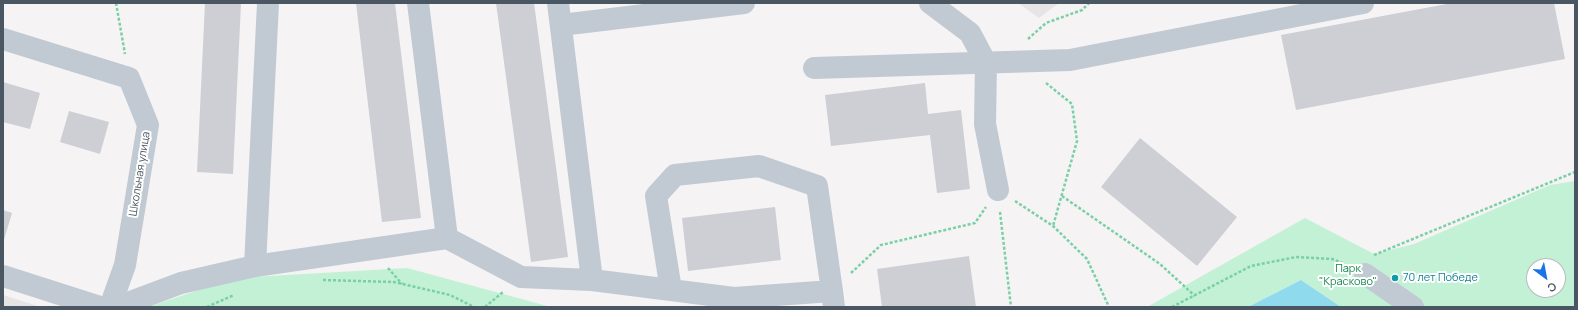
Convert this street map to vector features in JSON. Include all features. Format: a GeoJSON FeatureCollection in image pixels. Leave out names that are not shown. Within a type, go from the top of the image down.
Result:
{"type":"FeatureCollection","features":[{"type":"Feature","properties":{"kind":"street"},"geometry":{"type":"LineString","coordinates":[[255,266],[268,3]]}},
{"type":"Feature","properties":{"kind":"street"},"geometry":{"type":"LineString","coordinates":[[418,3],[447,238]]}},
{"type":"Feature","properties":{"kind":"street"},"geometry":{"type":"LineString","coordinates":[[558,3],[592,280]]}},
{"type":"Feature","properties":{"kind":"street"},"geometry":{"type":"LineString","coordinates":[[560,24],[744,3]]}},
{"type":"Feature","properties":{"kind":"street"},"geometry":{"type":"LineString","coordinates":[[930,3],[970,33],[986,63],[985,124],[998,190]]}},
{"type":"Feature","properties":{"kind":"street"},"geometry":{"type":"LineString","coordinates":[[814,68],[1070,60],[1363,3]]}},
{"type":"Feature","properties":{"kind":"street"},"geometry":{"type":"LineString","coordinates":[[3,39],[130,78]]}},
{"type":"Feature","properties":{"kind":"street","name":"Школьная улица"},"geometry":{"type":"LineString","coordinates":[[110,307],[125,266],[148,125],[130,78]]}},
{"type":"Feature","properties":{"kind":"street"},"geometry":{"type":"LineString","coordinates":[[117,307],[181,283],[255,266],[447,238],[521,277],[592,280],[670,290],[734,298],[833,299],[817,186],[759,166],[676,175],[656,196],[670,290]]}},
{"type":"Feature","properties":{"kind":"street"},"geometry":{"type":"LineString","coordinates":[[1364,274],[1413,307]]}},
{"type":"Feature","properties":{"kind":"street"},"geometry":{"type":"LineString","coordinates":[[3,276],[100,307]]}},
{"type":"Feature","properties":{"kind":"path"},"geometry":{"type":"LineString","coordinates":[[116,3],[130,78]]}},
{"type":"Feature","properties":{"kind":"path"},"geometry":{"type":"LineString","coordinates":[[1016,62],[1027,39],[1046,23],[1082,10],[1089,3]]}},
{"type":"Feature","properties":{"kind":"path"},"geometry":{"type":"LineString","coordinates":[[1044,81],[1072,104],[1077,141],[1053,226]]}},
{"type":"Feature","properties":{"kind":"path"},"geometry":{"type":"LineString","coordinates":[[1172,307],[1251,266],[1296,257],[1332,259],[1364,274],[1374,254],[1575,172]]}},
{"type":"Feature","properties":{"kind":"path"},"geometry":{"type":"LineString","coordinates":[[998,190],[1053,226],[1087,259],[1109,307]]}},
{"type":"Feature","properties":{"kind":"path"},"geometry":{"type":"LineString","coordinates":[[833,299],[882,245],[975,223],[998,190]]}},
{"type":"Feature","properties":{"kind":"path"},"geometry":{"type":"LineString","coordinates":[[998,190],[1011,307]]}},
{"type":"Feature","properties":{"kind":"path"},"geometry":{"type":"LineString","coordinates":[[1062,196],[1160,264],[1195,296]]}},
{"type":"Feature","properties":{"kind":"path"},"geometry":{"type":"LineString","coordinates":[[316,280],[394,282],[450,295],[474,307]]}},
{"type":"Feature","properties":{"kind":"path"},"geometry":{"type":"LineString","coordinates":[[207,307],[235,295]]}},
{"type":"Feature","properties":{"kind":"shaded area"},"geometry":{"type":"Polygon","coordinates":[[[1018,3],[1059,3],[1039,18],[1018,3]]]}},
{"type":"Feature","properties":{"kind":"shaded area"},"geometry":{"type":"Polygon","coordinates":[[[3,295],[41,307],[3,307],[3,295]]]}},
{"type":"Feature","properties":{"kind":"green space","name":"Парк \"Красково\""},"geometry":{"type":"Polygon","coordinates":[[[1575,181],[1575,307],[1341,307],[1301,280],[1248,307],[1147,307],[1305,218],[1374,254],[1414,244],[1550,185],[1575,181]]]}},
{"type":"Feature","properties":{"kind":"green space"},"geometry":{"type":"Polygon","coordinates":[[[407,268],[551,307],[148,307],[235,278],[407,268]]]}},
{"type":"Feature","properties":{"kind":"water"},"geometry":{"type":"Polygon","coordinates":[[[1301,280],[1341,307],[1248,307],[1301,280]]]}},
{"type":"Feature","properties":{"kind":"building"},"geometry":{"type":"Polygon","coordinates":[[[205,3],[241,3],[233,174],[197,172],[205,3]]]}},
{"type":"Feature","properties":{"kind":"building"},"geometry":{"type":"Polygon","coordinates":[[[356,3],[395,3],[421,218],[382,222],[356,3]]]}},
{"type":"Feature","properties":{"kind":"building"},"geometry":{"type":"Polygon","coordinates":[[[496,3],[534,3],[568,257],[531,262],[496,3]]]}},
{"type":"Feature","properties":{"kind":"building"},"geometry":{"type":"Polygon","coordinates":[[[1452,3],[1554,3],[1565,59],[1296,110],[1281,35],[1452,3]]]}},
{"type":"Feature","properties":{"kind":"building"},"geometry":{"type":"Polygon","coordinates":[[[3,82],[40,93],[30,129],[3,122],[3,82]]]}},
{"type":"Feature","properties":{"kind":"building"},"geometry":{"type":"Polygon","coordinates":[[[925,83],[928,114],[961,110],[970,189],[937,193],[930,135],[831,146],[825,95],[925,83]]]}},
{"type":"Feature","properties":{"kind":"building"},"geometry":{"type":"Polygon","coordinates":[[[69,111],[109,122],[100,154],[60,142],[69,111]]]}},
{"type":"Feature","properties":{"kind":"building"},"geometry":{"type":"Polygon","coordinates":[[[1140,138],[1237,217],[1197,266],[1101,187],[1140,138]]]}},
{"type":"Feature","properties":{"kind":"building"},"geometry":{"type":"Polygon","coordinates":[[[775,207],[781,260],[688,271],[682,218],[775,207]]]}},
{"type":"Feature","properties":{"kind":"building"},"geometry":{"type":"Polygon","coordinates":[[[3,210],[12,213],[3,243],[3,210]]]}},
{"type":"Feature","properties":{"kind":"building"},"geometry":{"type":"Polygon","coordinates":[[[969,256],[976,307],[882,307],[877,269],[969,256]]]}},
{"type":"Feature","properties":{"kind":"place","name":"70 лет Победе"},"geometry":{"type":"Point","coordinates":[1395,278]}}]}
